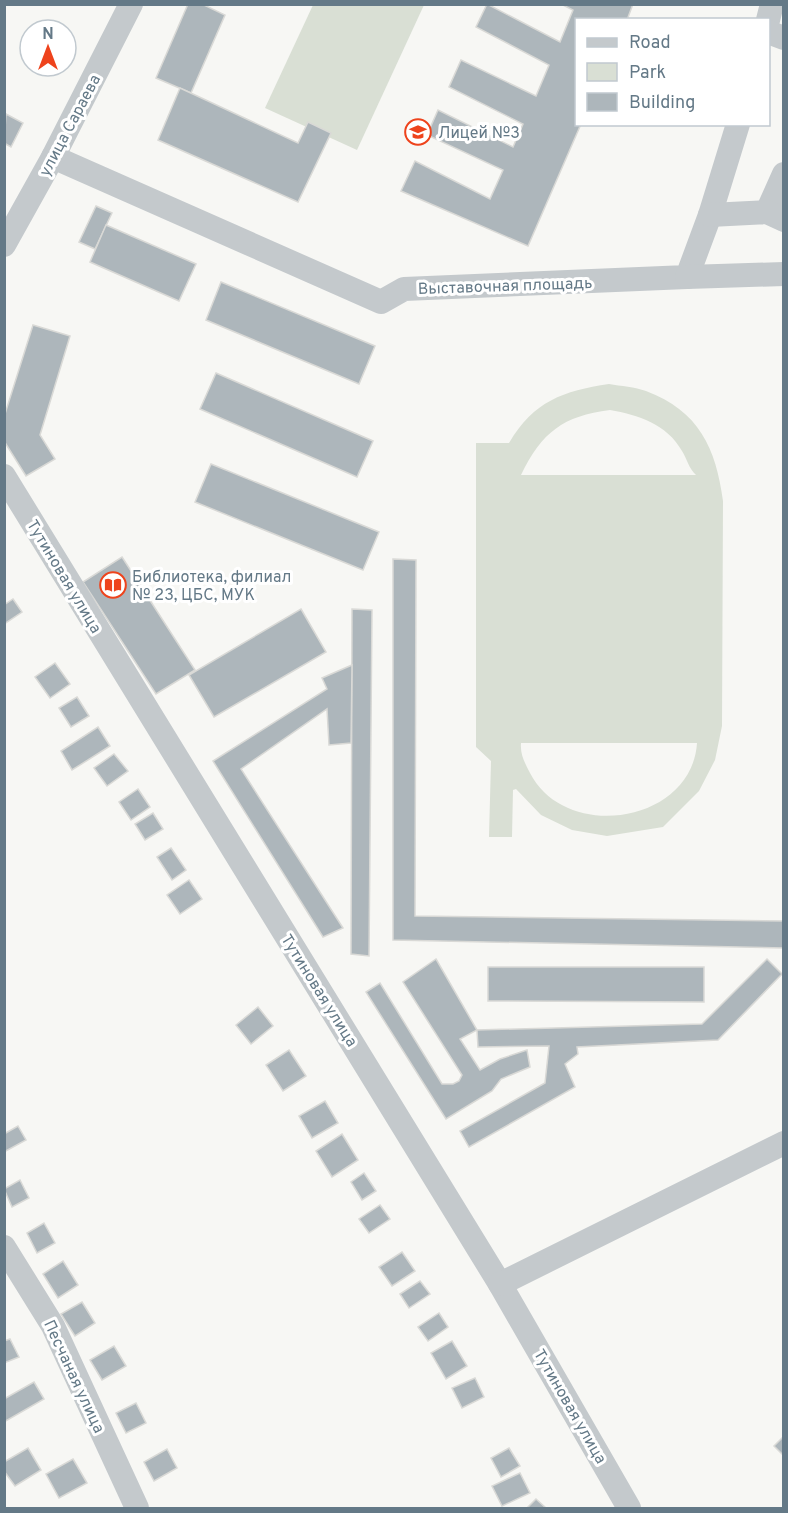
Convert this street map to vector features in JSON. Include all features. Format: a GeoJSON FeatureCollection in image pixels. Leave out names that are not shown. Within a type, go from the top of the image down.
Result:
{"type":"FeatureCollection","features":[{"type":"Feature","properties":{"kind":"street","name":"улица Сараева"},"geometry":{"type":"LineString","coordinates":[[4,244],[53,157],[131,4]]}},
{"type":"Feature","properties":{"kind":"street"},"geometry":{"type":"LineString","coordinates":[[737,126],[710,215],[687,277],[783,274]]}},
{"type":"Feature","properties":{"kind":"street","name":"Выставочная площадь"},"geometry":{"type":"LineString","coordinates":[[53,157],[381,302],[404,289],[687,277]]}},
{"type":"Feature","properties":{"kind":"street"},"geometry":{"type":"LineString","coordinates":[[710,215],[775,216],[783,174]]}},
{"type":"Feature","properties":{"kind":"street","name":"Тутиновая улица"},"geometry":{"type":"LineString","coordinates":[[4,476],[500,1284],[629,1509]]}},
{"type":"Feature","properties":{"kind":"street"},"geometry":{"type":"LineString","coordinates":[[500,1284],[783,1143]]}},
{"type":"Feature","properties":{"kind":"street","name":"Песчаная улица"},"geometry":{"type":"LineString","coordinates":[[4,1247],[53,1326],[137,1509]]}},
{"type":"Feature","properties":{"kind":"green space"},"geometry":{"type":"Polygon","coordinates":[[[313,5],[424,5],[357,150],[265,108],[313,5]]]}},
{"type":"Feature","properties":{"kind":"green space"},"geometry":{"type":"Polygon","coordinates":[[[609,384],[646,391],[679,409],[702,434],[715,464],[723,501],[722,726],[715,760],[699,791],[663,827],[607,836],[572,830],[541,815],[516,789],[513,790],[512,837],[489,837],[491,761],[476,747],[476,443],[509,443],[529,417],[551,400],[577,390],[609,384]],[[610,410],[579,417],[556,429],[537,448],[521,475],[696,475],[676,442],[660,427],[641,418],[610,410]],[[521,743],[521,747],[523,759],[530,773],[547,795],[571,809],[597,815],[625,814],[651,806],[674,791],[690,770],[697,743],[521,743]]]}},
{"type":"Feature","properties":{"kind":"building"},"geometry":{"type":"Polygon","coordinates":[[[188,4],[202,4],[225,15],[191,93],[156,78],[188,4]]]}},
{"type":"Feature","properties":{"kind":"building"},"geometry":{"type":"Polygon","coordinates":[[[487,4],[560,42],[573,10],[561,4],[633,4],[628,18],[575,18],[575,126],[580,126],[528,246],[401,191],[415,161],[490,199],[503,170],[427,135],[438,110],[513,147],[523,124],[449,87],[461,60],[536,96],[549,65],[476,27],[487,4]]]}},
{"type":"Feature","properties":{"kind":"building"},"geometry":{"type":"Polygon","coordinates":[[[180,88],[298,143],[308,122],[331,133],[298,202],[158,140],[180,88]]]}},
{"type":"Feature","properties":{"kind":"building"},"geometry":{"type":"Polygon","coordinates":[[[6,114],[23,123],[11,147],[4,143],[6,114]]]}},
{"type":"Feature","properties":{"kind":"building"},"geometry":{"type":"Polygon","coordinates":[[[96,206],[112,213],[95,249],[79,242],[96,206]]]}},
{"type":"Feature","properties":{"kind":"building"},"geometry":{"type":"Polygon","coordinates":[[[106,225],[196,264],[179,301],[90,262],[106,225]]]}},
{"type":"Feature","properties":{"kind":"building"},"geometry":{"type":"Polygon","coordinates":[[[221,282],[375,346],[359,384],[206,320],[221,282]]]}},
{"type":"Feature","properties":{"kind":"building"},"geometry":{"type":"Polygon","coordinates":[[[33,325],[70,336],[40,435],[55,459],[26,476],[4,441],[4,417],[33,325]]]}},
{"type":"Feature","properties":{"kind":"building"},"geometry":{"type":"Polygon","coordinates":[[[216,373],[373,441],[357,477],[200,409],[216,373]]]}},
{"type":"Feature","properties":{"kind":"building"},"geometry":{"type":"Polygon","coordinates":[[[211,464],[379,532],[363,570],[195,502],[211,464]]]}},
{"type":"Feature","properties":{"kind":"building"},"geometry":{"type":"Polygon","coordinates":[[[122,557],[195,670],[156,694],[83,582],[122,557]]]}},
{"type":"Feature","properties":{"kind":"building"},"geometry":{"type":"Polygon","coordinates":[[[393,559],[416,560],[415,916],[784,921],[784,948],[393,940],[393,559]]]}},
{"type":"Feature","properties":{"kind":"building"},"geometry":{"type":"Polygon","coordinates":[[[13,599],[22,612],[4,624],[4,605],[13,599]]]}},
{"type":"Feature","properties":{"kind":"building"},"geometry":{"type":"Polygon","coordinates":[[[301,609],[326,652],[214,717],[189,675],[301,609]]]}},
{"type":"Feature","properties":{"kind":"building"},"geometry":{"type":"Polygon","coordinates":[[[352,609],[372,610],[369,956],[351,954],[352,609]]]}},
{"type":"Feature","properties":{"kind":"building"},"geometry":{"type":"Polygon","coordinates":[[[55,663],[70,684],[50,698],[35,677],[55,663]]]}},
{"type":"Feature","properties":{"kind":"building"},"geometry":{"type":"Polygon","coordinates":[[[352,665],[351,743],[329,745],[327,709],[241,769],[343,928],[323,937],[213,761],[327,689],[322,678],[352,665]]]}},
{"type":"Feature","properties":{"kind":"building"},"geometry":{"type":"Polygon","coordinates":[[[77,697],[89,716],[71,727],[59,708],[77,697]]]}},
{"type":"Feature","properties":{"kind":"building"},"geometry":{"type":"Polygon","coordinates":[[[98,727],[110,746],[72,770],[61,751],[98,727]]]}},
{"type":"Feature","properties":{"kind":"building"},"geometry":{"type":"Polygon","coordinates":[[[114,754],[128,771],[107,786],[94,768],[114,754]]]}},
{"type":"Feature","properties":{"kind":"building"},"geometry":{"type":"Polygon","coordinates":[[[138,789],[150,807],[131,820],[119,802],[138,789]]]}},
{"type":"Feature","properties":{"kind":"building"},"geometry":{"type":"Polygon","coordinates":[[[153,813],[163,829],[145,840],[135,824],[153,813]]]}},
{"type":"Feature","properties":{"kind":"building"},"geometry":{"type":"Polygon","coordinates":[[[171,848],[186,870],[172,880],[157,857],[171,848]]]}},
{"type":"Feature","properties":{"kind":"building"},"geometry":{"type":"Polygon","coordinates":[[[189,880],[202,899],[180,914],[167,895],[189,880]]]}},
{"type":"Feature","properties":{"kind":"building"},"geometry":{"type":"Polygon","coordinates":[[[436,959],[477,1030],[460,1039],[480,1070],[500,1059],[527,1050],[530,1067],[501,1079],[492,1091],[446,1119],[366,992],[380,983],[442,1084],[453,1084],[459,1081],[462,1075],[403,982],[436,959]]]}},
{"type":"Feature","properties":{"kind":"building"},"geometry":{"type":"Polygon","coordinates":[[[767,959],[782,974],[718,1040],[577,1047],[578,1054],[565,1064],[575,1087],[469,1147],[460,1131],[545,1083],[549,1046],[478,1047],[477,1030],[702,1024],[767,959]]]}},
{"type":"Feature","properties":{"kind":"building"},"geometry":{"type":"Polygon","coordinates":[[[488,967],[704,967],[704,1002],[488,1001],[488,967]]]}},
{"type":"Feature","properties":{"kind":"building"},"geometry":{"type":"Polygon","coordinates":[[[258,1007],[273,1026],[251,1044],[236,1025],[258,1007]]]}},
{"type":"Feature","properties":{"kind":"building"},"geometry":{"type":"Polygon","coordinates":[[[289,1050],[306,1076],[283,1091],[266,1065],[289,1050]]]}},
{"type":"Feature","properties":{"kind":"building"},"geometry":{"type":"Polygon","coordinates":[[[325,1101],[338,1123],[312,1138],[299,1116],[325,1101]]]}},
{"type":"Feature","properties":{"kind":"building"},"geometry":{"type":"Polygon","coordinates":[[[18,1126],[26,1140],[4,1152],[4,1134],[18,1126]]]}},
{"type":"Feature","properties":{"kind":"building"},"geometry":{"type":"Polygon","coordinates":[[[342,1134],[358,1160],[332,1177],[316,1151],[342,1134]]]}},
{"type":"Feature","properties":{"kind":"building"},"geometry":{"type":"Polygon","coordinates":[[[364,1173],[376,1191],[362,1200],[351,1182],[364,1173]]]}},
{"type":"Feature","properties":{"kind":"building"},"geometry":{"type":"Polygon","coordinates":[[[20,1180],[29,1198],[12,1207],[4,1189],[20,1180]]]}},
{"type":"Feature","properties":{"kind":"building"},"geometry":{"type":"Polygon","coordinates":[[[380,1205],[390,1219],[369,1233],[359,1219],[380,1205]]]}},
{"type":"Feature","properties":{"kind":"building"},"geometry":{"type":"Polygon","coordinates":[[[44,1223],[55,1243],[37,1253],[27,1233],[44,1223]]]}},
{"type":"Feature","properties":{"kind":"building"},"geometry":{"type":"Polygon","coordinates":[[[402,1252],[415,1271],[392,1286],[379,1267],[402,1252]]]}},
{"type":"Feature","properties":{"kind":"building"},"geometry":{"type":"Polygon","coordinates":[[[63,1261],[78,1285],[58,1298],[43,1274],[63,1261]]]}},
{"type":"Feature","properties":{"kind":"building"},"geometry":{"type":"Polygon","coordinates":[[[420,1281],[430,1294],[409,1308],[400,1294],[420,1281]]]}},
{"type":"Feature","properties":{"kind":"building"},"geometry":{"type":"Polygon","coordinates":[[[82,1302],[95,1323],[75,1336],[61,1314],[82,1302]]]}},
{"type":"Feature","properties":{"kind":"building"},"geometry":{"type":"Polygon","coordinates":[[[439,1313],[448,1327],[428,1341],[418,1327],[439,1313]]]}},
{"type":"Feature","properties":{"kind":"building"},"geometry":{"type":"Polygon","coordinates":[[[10,1339],[19,1357],[4,1363],[4,1341],[10,1339]]]}},
{"type":"Feature","properties":{"kind":"building"},"geometry":{"type":"Polygon","coordinates":[[[452,1341],[467,1366],[446,1379],[431,1353],[452,1341]]]}},
{"type":"Feature","properties":{"kind":"building"},"geometry":{"type":"Polygon","coordinates":[[[114,1346],[126,1366],[102,1380],[90,1360],[114,1346]]]}},
{"type":"Feature","properties":{"kind":"building"},"geometry":{"type":"Polygon","coordinates":[[[475,1378],[484,1397],[462,1408],[452,1388],[475,1378]]]}},
{"type":"Feature","properties":{"kind":"building"},"geometry":{"type":"Polygon","coordinates":[[[34,1382],[44,1399],[4,1422],[4,1399],[34,1382]]]}},
{"type":"Feature","properties":{"kind":"building"},"geometry":{"type":"Polygon","coordinates":[[[136,1403],[146,1423],[126,1433],[116,1413],[136,1403]]]}},
{"type":"Feature","properties":{"kind":"building"},"geometry":{"type":"Polygon","coordinates":[[[784,1436],[784,1456],[774,1446],[784,1436]]]}},
{"type":"Feature","properties":{"kind":"building"},"geometry":{"type":"Polygon","coordinates":[[[28,1448],[41,1470],[15,1486],[4,1471],[4,1462],[28,1448]]]}},
{"type":"Feature","properties":{"kind":"building"},"geometry":{"type":"Polygon","coordinates":[[[509,1448],[520,1466],[501,1477],[491,1458],[509,1448]]]}},
{"type":"Feature","properties":{"kind":"building"},"geometry":{"type":"Polygon","coordinates":[[[167,1449],[177,1468],[154,1481],[144,1462],[167,1449]]]}},
{"type":"Feature","properties":{"kind":"building"},"geometry":{"type":"Polygon","coordinates":[[[73,1459],[87,1483],[59,1498],[46,1474],[73,1459]]]}},
{"type":"Feature","properties":{"kind":"building"},"geometry":{"type":"Polygon","coordinates":[[[520,1473],[530,1493],[502,1506],[492,1486],[520,1473]]]}},
{"type":"Feature","properties":{"kind":"building"},"geometry":{"type":"Polygon","coordinates":[[[536,1499],[546,1508],[527,1508],[536,1499]]]}},
{"type":"Feature","properties":{"kind":"place","name":"Лицей №3"},"geometry":{"type":"Point","coordinates":[418,132]}},
{"type":"Feature","properties":{"kind":"place","name":"Библиотека, филиал № 23, ЦБС, МУК"},"geometry":{"type":"Point","coordinates":[113,585]}}]}
